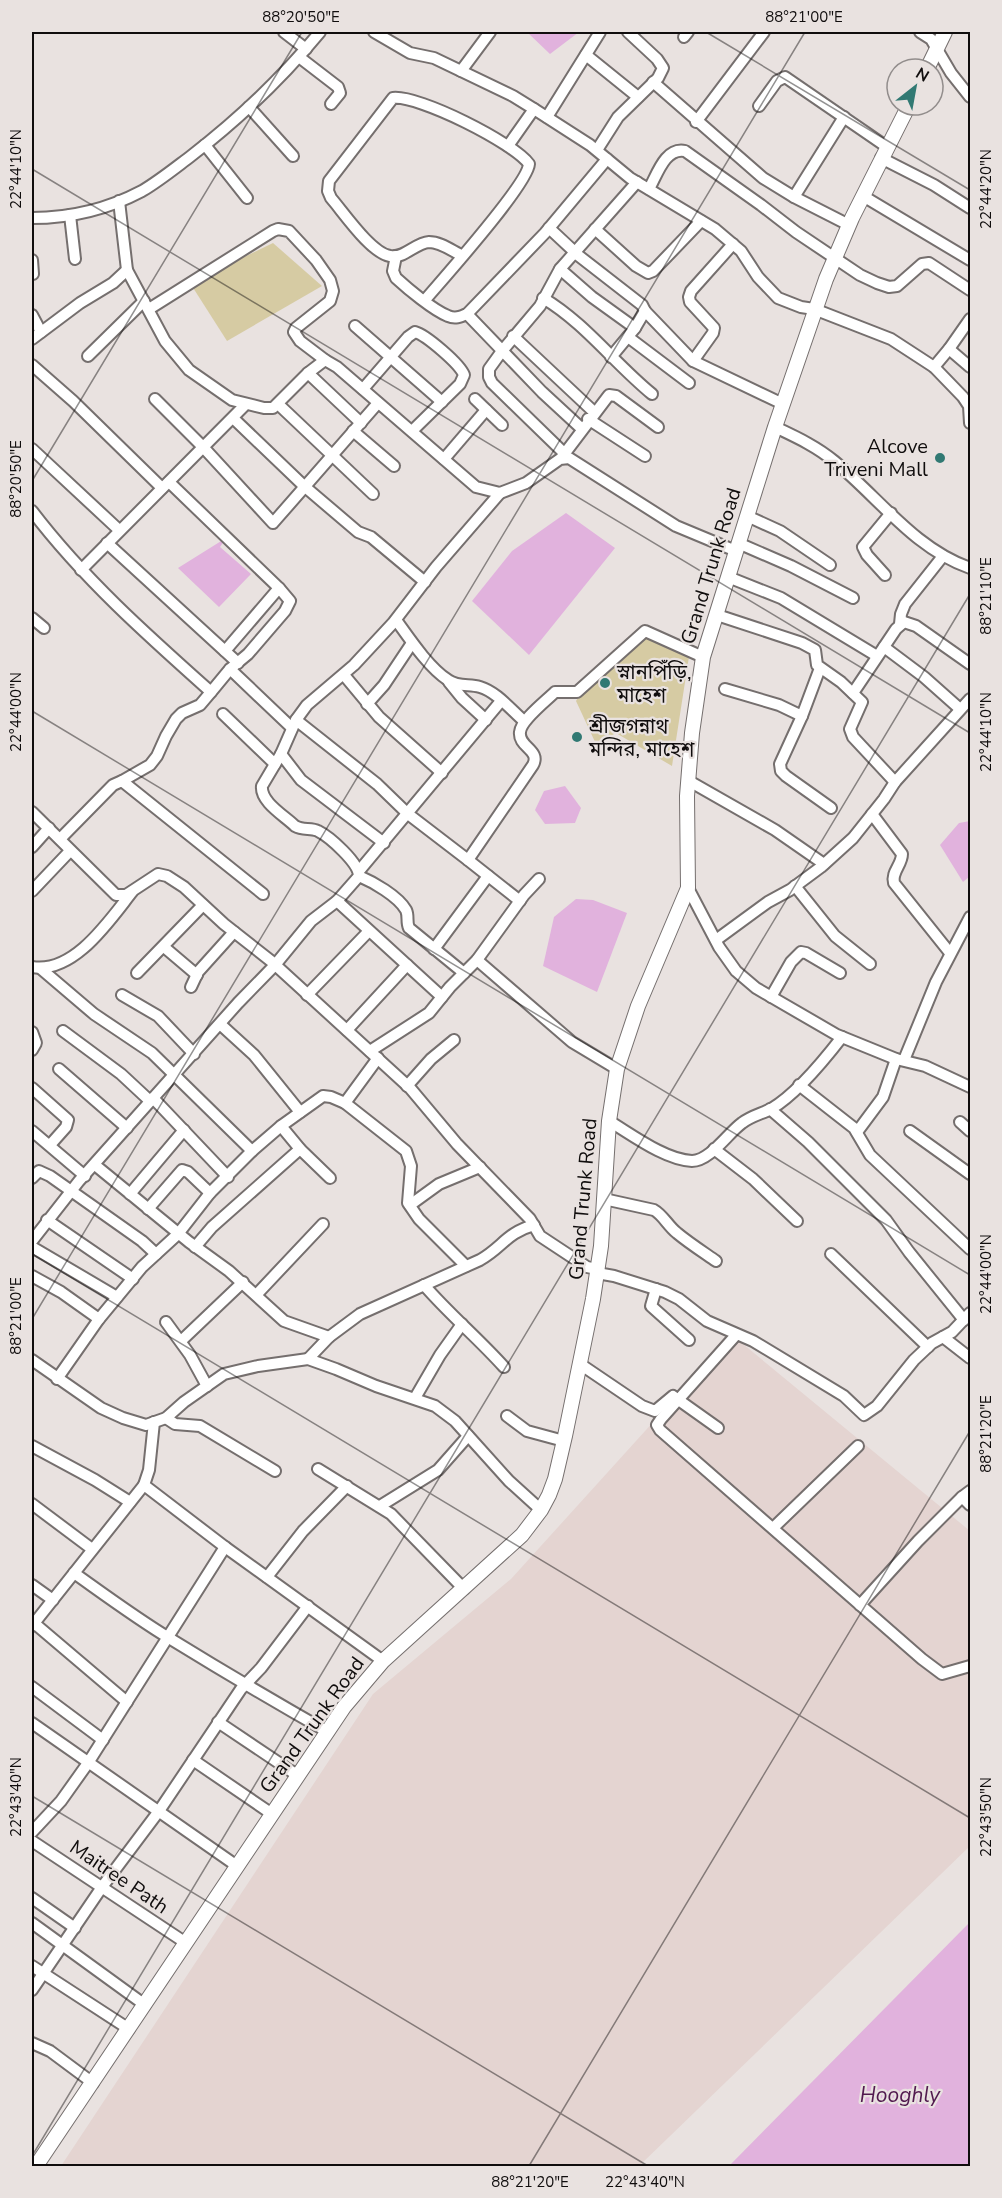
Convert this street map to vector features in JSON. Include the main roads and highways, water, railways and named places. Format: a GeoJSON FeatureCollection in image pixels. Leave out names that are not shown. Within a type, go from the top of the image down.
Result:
{"type":"FeatureCollection","features":[{"type":"Feature","properties":{"kind":"main road"},"geometry":{"type":"LineString","coordinates":[[933,57],[945,32]]}},
{"type":"Feature","properties":{"kind":"main road","name":"Grand Trunk Road"},"geometry":{"type":"LineString","coordinates":[[36,2160],[93,2083],[344,1707],[383,1661],[522,1534],[541,1510],[555,1479],[597,1271],[609,1121],[618,1068],[638,1006],[688,888],[687,819],[692,733],[703,657],[814,309],[849,225],[903,117]]}},
{"type":"Feature","properties":{"kind":"water"},"geometry":{"type":"Polygon","coordinates":[[[527,32],[579,32],[550,54],[527,32]]]}},
{"type":"Feature","properties":{"kind":"water"},"geometry":{"type":"Polygon","coordinates":[[[566,513],[615,548],[529,655],[472,601],[512,551],[566,513]]]}},
{"type":"Feature","properties":{"kind":"water"},"geometry":{"type":"Polygon","coordinates":[[[226,538],[220,547],[251,574],[219,607],[178,568],[226,538]]]}},
{"type":"Feature","properties":{"kind":"water"},"geometry":{"type":"Polygon","coordinates":[[[565,786],[581,808],[575,823],[545,824],[535,810],[544,791],[565,786]]]}},
{"type":"Feature","properties":{"kind":"water"},"geometry":{"type":"Polygon","coordinates":[[[970,821],[970,876],[963,882],[940,845],[959,823],[970,821]]]}},
{"type":"Feature","properties":{"kind":"water"},"geometry":{"type":"Polygon","coordinates":[[[576,899],[593,900],[627,913],[597,992],[543,966],[554,917],[576,899]]]}},
{"type":"Feature","properties":{"kind":"water","name":"Hooghly"},"geometry":{"type":"Polygon","coordinates":[[[970,1922],[970,2166],[729,2166],[970,1922]]]}},
{"type":"Feature","properties":{"kind":"place","name":"Alcove Triveni Mall"},"geometry":{"type":"Point","coordinates":[940,458]}},
{"type":"Feature","properties":{"kind":"place","name":"স্নানপিঁড়ি, মাহেশ"},"geometry":{"type":"Point","coordinates":[605,683]}},
{"type":"Feature","properties":{"kind":"place","name":"শ্রীজগন্নাথ মন্দির, মাহেশ"},"geometry":{"type":"Point","coordinates":[577,737]}}]}
